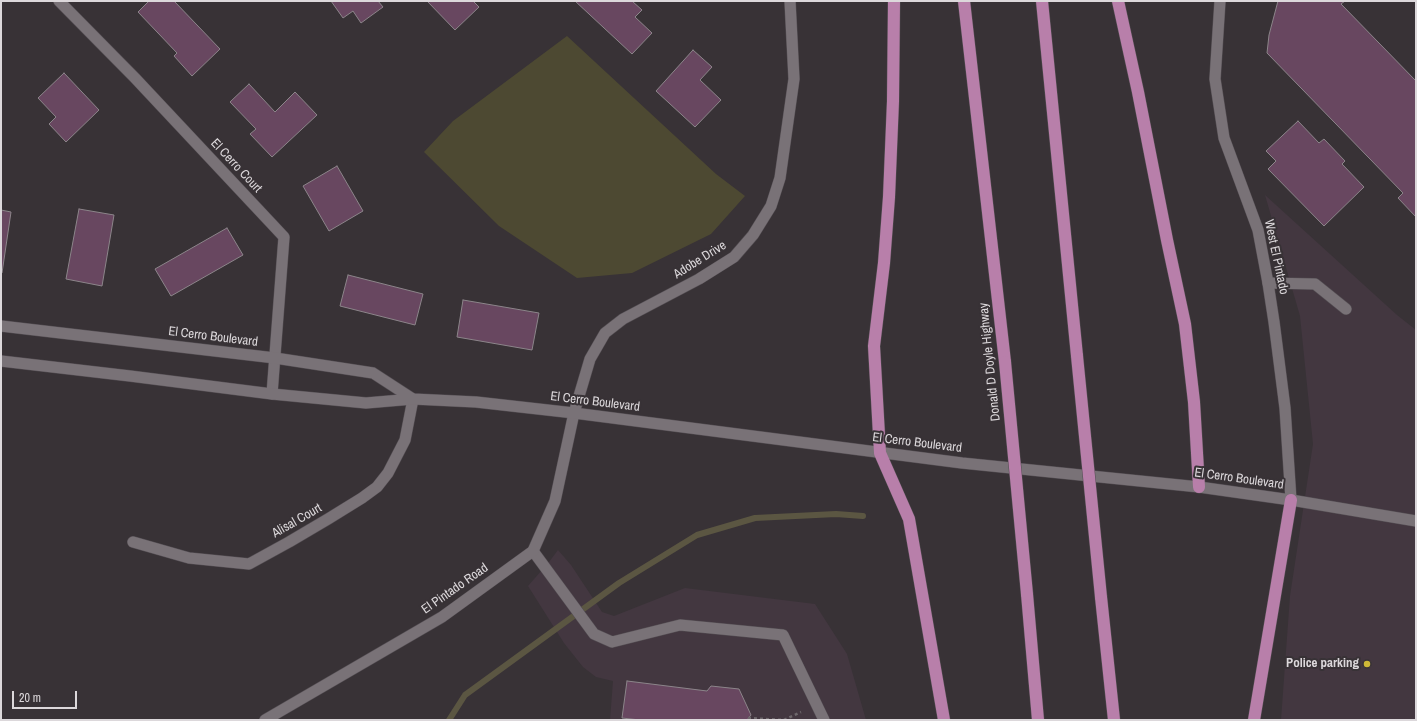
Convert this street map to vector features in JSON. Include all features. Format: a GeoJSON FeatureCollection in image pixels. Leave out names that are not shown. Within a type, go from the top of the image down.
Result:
{"type":"FeatureCollection","features":[{"type":"Feature","properties":{"kind":"highway"},"geometry":{"type":"LineString","coordinates":[[894,1],[894,101],[889,197],[884,263],[874,346],[880,453],[909,519],[944,720]]}},
{"type":"Feature","properties":{"kind":"highway","name":"Donald D Doyle Highway"},"geometry":{"type":"LineString","coordinates":[[964,1],[1005,362],[1038,720]]}},
{"type":"Feature","properties":{"kind":"highway"},"geometry":{"type":"LineString","coordinates":[[1042,1],[1114,720]]}},
{"type":"Feature","properties":{"kind":"highway"},"geometry":{"type":"LineString","coordinates":[[1118,1],[1185,324],[1194,402],[1200,487]]}},
{"type":"Feature","properties":{"kind":"highway"},"geometry":{"type":"LineString","coordinates":[[1254,720],[1291,500]]}},
{"type":"Feature","properties":{"kind":"street","name":"El Cerro Court"},"geometry":{"type":"LineString","coordinates":[[59,1],[135,78],[284,237],[272,394]]}},
{"type":"Feature","properties":{"kind":"street","name":"Adobe Drive"},"geometry":{"type":"LineString","coordinates":[[574,413],[590,359],[605,333],[622,319],[699,279],[734,257],[753,235],[770,206],[780,178],[794,79],[790,1]]}},
{"type":"Feature","properties":{"kind":"street","name":"West El Pintado"},"geometry":{"type":"LineString","coordinates":[[1220,1],[1215,79],[1224,138],[1258,230],[1268,283],[1285,408],[1291,500]]}},
{"type":"Feature","properties":{"kind":"street"},"geometry":{"type":"LineString","coordinates":[[1268,283],[1315,284],[1346,309]]}},
{"type":"Feature","properties":{"kind":"street","name":"El Cerro Boulevard"},"geometry":{"type":"LineString","coordinates":[[1,326],[275,358],[373,373],[413,399]]}},
{"type":"Feature","properties":{"kind":"street","name":"El Cerro Boulevard"},"geometry":{"type":"LineString","coordinates":[[1,361],[272,394],[366,403],[413,399],[476,402],[574,413],[962,463],[1200,487],[1291,500],[1416,521]]}},
{"type":"Feature","properties":{"kind":"street","name":"Alisal Court"},"geometry":{"type":"LineString","coordinates":[[133,542],[189,558],[249,564],[328,519],[377,487],[388,473],[404,440],[413,399]]}},
{"type":"Feature","properties":{"kind":"street"},"geometry":{"type":"LineString","coordinates":[[574,413],[555,501],[533,551],[594,634],[612,642],[680,625],[783,635],[824,720]]}},
{"type":"Feature","properties":{"kind":"street","name":"El Pintado Road"},"geometry":{"type":"LineString","coordinates":[[265,720],[442,617],[533,551]]}},
{"type":"Feature","properties":{"kind":"path"},"geometry":{"type":"LineString","coordinates":[[748,718],[784,720],[816,704]]}},
{"type":"Feature","properties":{"kind":"shaded area"},"geometry":{"type":"Polygon","coordinates":[[[567,36],[716,174],[745,196],[711,234],[632,273],[577,278],[499,226],[424,152],[453,121],[567,36]]]}},
{"type":"Feature","properties":{"kind":"shaded area"},"geometry":{"type":"Polygon","coordinates":[[[1265,195],[1397,315],[1416,330],[1416,720],[1281,720],[1290,596],[1313,444],[1300,316],[1265,195]]]}},
{"type":"Feature","properties":{"kind":"shaded area"},"geometry":{"type":"Polygon","coordinates":[[[558,550],[571,565],[602,612],[614,616],[685,588],[815,604],[847,654],[866,720],[610,720],[613,681],[596,677],[583,667],[564,643],[528,586],[558,550]]]}},
{"type":"Feature","properties":{"kind":"building"},"geometry":{"type":"Polygon","coordinates":[[[149,1],[174,1],[220,49],[192,76],[174,56],[177,53],[138,12],[149,1]]]}},
{"type":"Feature","properties":{"kind":"building"},"geometry":{"type":"Polygon","coordinates":[[[331,1],[378,1],[383,7],[361,23],[353,11],[343,18],[331,1]]]}},
{"type":"Feature","properties":{"kind":"building"},"geometry":{"type":"Polygon","coordinates":[[[427,1],[473,1],[479,7],[455,30],[427,1]]]}},
{"type":"Feature","properties":{"kind":"building"},"geometry":{"type":"Polygon","coordinates":[[[575,1],[632,1],[642,10],[635,17],[652,33],[632,54],[575,1]]]}},
{"type":"Feature","properties":{"kind":"building"},"geometry":{"type":"Polygon","coordinates":[[[1278,1],[1345,1],[1341,4],[1416,81],[1416,217],[1398,198],[1403,193],[1267,53],[1269,35],[1278,1]]]}},
{"type":"Feature","properties":{"kind":"building"},"geometry":{"type":"Polygon","coordinates":[[[693,50],[712,67],[700,80],[721,100],[695,127],[656,91],[693,50]]]}},
{"type":"Feature","properties":{"kind":"building"},"geometry":{"type":"Polygon","coordinates":[[[64,73],[99,110],[66,142],[49,124],[56,117],[38,98],[64,73]]]}},
{"type":"Feature","properties":{"kind":"building"},"geometry":{"type":"Polygon","coordinates":[[[249,84],[275,112],[295,92],[317,115],[272,157],[250,134],[256,129],[230,102],[249,84]]]}},
{"type":"Feature","properties":{"kind":"building"},"geometry":{"type":"Polygon","coordinates":[[[1298,121],[1319,143],[1324,139],[1345,161],[1342,164],[1364,187],[1324,226],[1268,169],[1276,161],[1266,151],[1298,121]]]}},
{"type":"Feature","properties":{"kind":"building"},"geometry":{"type":"Polygon","coordinates":[[[337,166],[363,211],[329,231],[303,186],[337,166]]]}},
{"type":"Feature","properties":{"kind":"building"},"geometry":{"type":"Polygon","coordinates":[[[79,209],[114,215],[102,286],[66,279],[79,209]]]}},
{"type":"Feature","properties":{"kind":"building"},"geometry":{"type":"Polygon","coordinates":[[[1,210],[11,212],[2,273],[1,273],[1,210]]]}},
{"type":"Feature","properties":{"kind":"building"},"geometry":{"type":"Polygon","coordinates":[[[227,228],[243,255],[171,296],[155,269],[227,228]]]}},
{"type":"Feature","properties":{"kind":"building"},"geometry":{"type":"Polygon","coordinates":[[[348,275],[423,294],[415,325],[340,306],[348,275]]]}},
{"type":"Feature","properties":{"kind":"building"},"geometry":{"type":"Polygon","coordinates":[[[463,300],[539,313],[532,350],[457,337],[463,300]]]}},
{"type":"Feature","properties":{"kind":"building"},"geometry":{"type":"Polygon","coordinates":[[[627,681],[707,691],[711,686],[739,689],[751,715],[747,720],[640,720],[622,718],[627,681]]]}},
{"type":"Feature","properties":{"kind":"waterway"},"geometry":{"type":"LineString","coordinates":[[449,720],[465,695],[619,583],[697,535],[755,518],[836,514],[863,516]]}},
{"type":"Feature","properties":{"kind":"place","name":"Police parking"},"geometry":{"type":"Point","coordinates":[1367,664]}}]}
